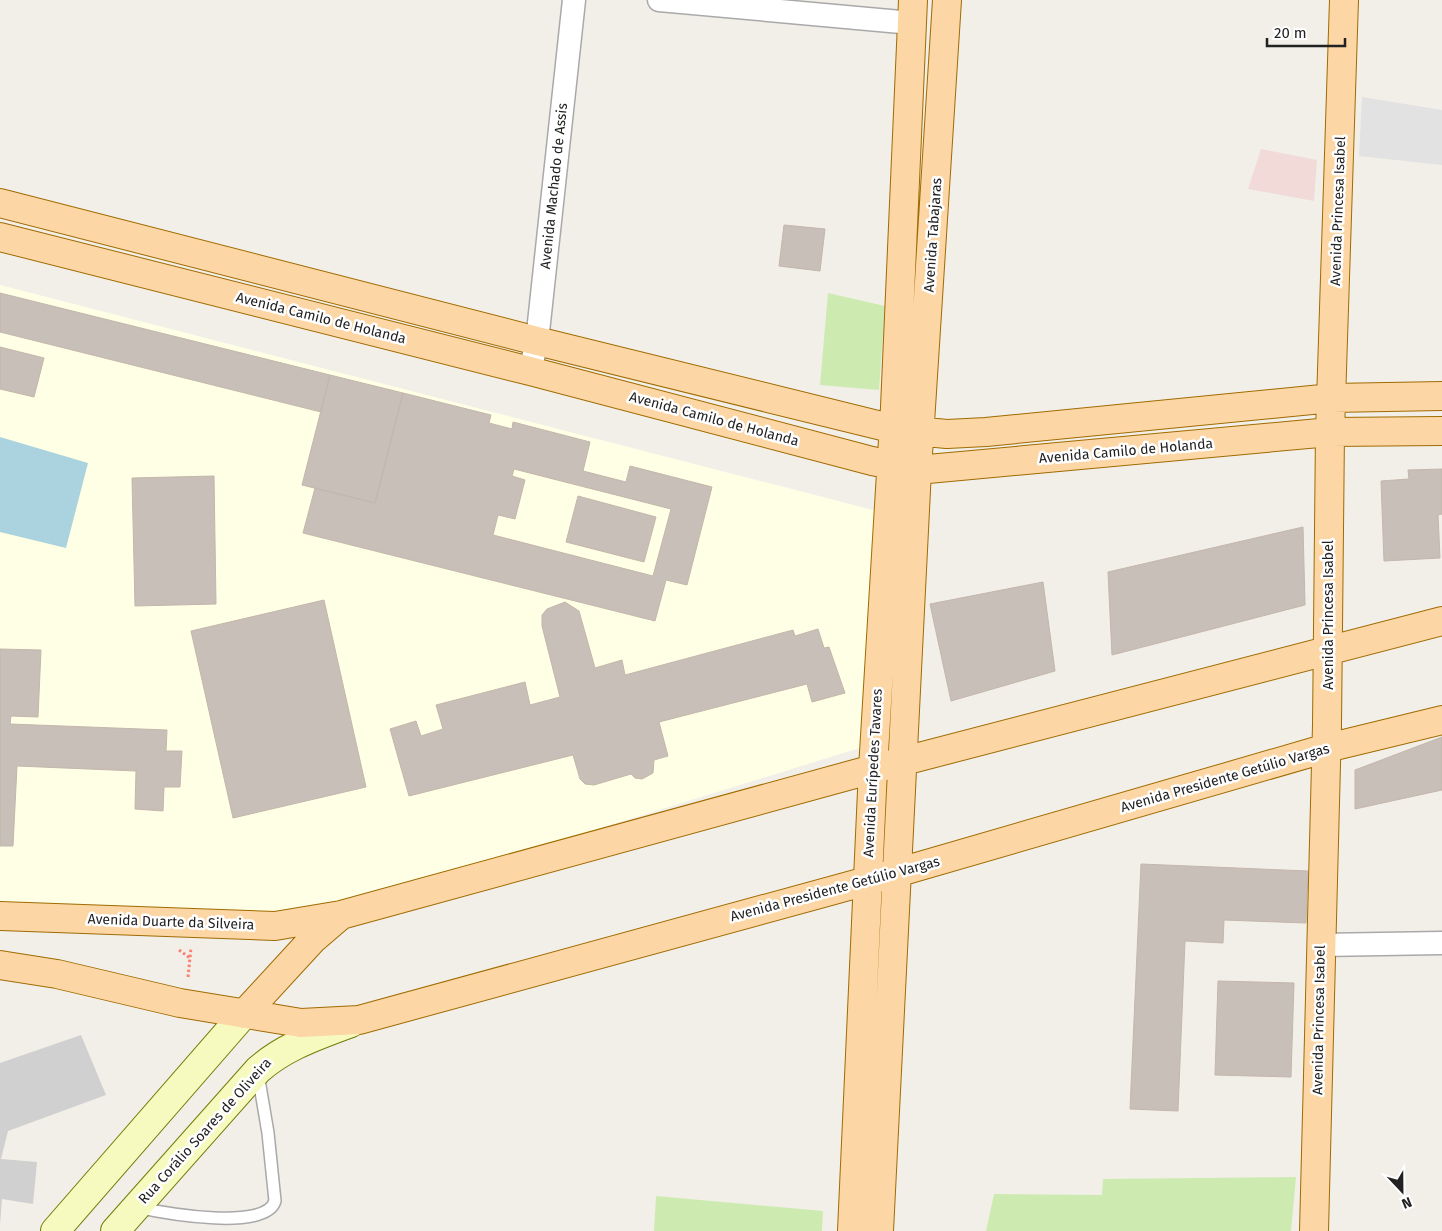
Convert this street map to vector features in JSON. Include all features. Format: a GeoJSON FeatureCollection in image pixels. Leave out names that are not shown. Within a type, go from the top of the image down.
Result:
{"type":"FeatureCollection","features":[{"type":"Feature","properties":{"kind":"main road","name":"Avenida Tabajaras"},"geometry":{"type":"LineString","coordinates":[[917,470],[947,0]]}},
{"type":"Feature","properties":{"kind":"main road","name":"Avenida Princesa Isabel"},"geometry":{"type":"LineString","coordinates":[[1314,1231],[1327,748],[1330,432],[1344,0]]}},
{"type":"Feature","properties":{"kind":"main road","name":"Avenida Tabajaras"},"geometry":{"type":"LineString","coordinates":[[891,465],[912,12]]}},
{"type":"Feature","properties":{"kind":"main road"},"geometry":{"type":"LineString","coordinates":[[0,203],[537,341],[894,429],[920,433],[986,432],[1332,398],[1442,396]]}},
{"type":"Feature","properties":{"kind":"main road","name":"Avenida Camilo de Holanda"},"geometry":{"type":"LineString","coordinates":[[0,237],[530,371],[891,465],[917,470],[1330,432],[1442,431]]}},
{"type":"Feature","properties":{"kind":"main road","name":"Avenida Eurípedes Tavares"},"geometry":{"type":"LineString","coordinates":[[852,1231],[873,769],[891,465]]}},
{"type":"Feature","properties":{"kind":"main road","name":"Avenida Eurípedes Tavares"},"geometry":{"type":"LineString","coordinates":[[879,1231],[896,873],[904,763],[917,470]]}},
{"type":"Feature","properties":{"kind":"main road"},"geometry":{"type":"LineString","coordinates":[[55,1231],[244,1014],[313,939],[341,915],[873,769],[904,763],[1442,621]]}},
{"type":"Feature","properties":{"kind":"main road","name":"Avenida Presidente Getúlio Vargas"},"geometry":{"type":"LineString","coordinates":[[244,1014],[302,1023],[359,1020],[868,881],[1327,748],[1435,720]]}},
{"type":"Feature","properties":{"kind":"main road","name":"Avenida Duarte da Silveira"},"geometry":{"type":"LineString","coordinates":[[0,916],[274,926],[341,915]]}},
{"type":"Feature","properties":{"kind":"main road"},"geometry":{"type":"LineString","coordinates":[[0,965],[57,974],[180,1003],[244,1014]]}},
{"type":"Feature","properties":{"kind":"main road","name":"Rua Corálio Soares de Oliveira"},"geometry":{"type":"LineString","coordinates":[[115,1231],[258,1070],[275,1055],[294,1044],[359,1020]]}},
{"type":"Feature","properties":{"kind":"street","name":"Avenida Machado de Assis"},"geometry":{"type":"LineString","coordinates":[[530,371],[537,341],[574,0]]}},
{"type":"Feature","properties":{"kind":"street"},"geometry":{"type":"LineString","coordinates":[[659,0],[912,12]]}},
{"type":"Feature","properties":{"kind":"street"},"geometry":{"type":"LineString","coordinates":[[1321,945],[1442,943]]}},
{"type":"Feature","properties":{"kind":"lane"},"geometry":{"type":"LineString","coordinates":[[136,1207],[203,1223],[248,1226],[266,1219],[273,1211],[274,1201],[268,1133],[258,1070]]}},
{"type":"Feature","properties":{"kind":"path"},"geometry":{"type":"LineString","coordinates":[[187,983],[190,958]]}},
{"type":"Feature","properties":{"kind":"shaded area"},"geometry":{"type":"Polygon","coordinates":[[[1362,97],[1442,110],[1442,165],[1359,156],[1362,97]]]}},
{"type":"Feature","properties":{"kind":"shaded area"},"geometry":{"type":"Polygon","coordinates":[[[1261,149],[1317,160],[1314,201],[1248,189],[1261,149]]]}},
{"type":"Feature","properties":{"kind":"shaded area"},"geometry":{"type":"Polygon","coordinates":[[[0,285],[877,511],[863,747],[290,924],[0,908],[0,285]]]}},
{"type":"Feature","properties":{"kind":"shaded area"},"geometry":{"type":"Polygon","coordinates":[[[81,1035],[106,1095],[8,1131],[1,1159],[37,1162],[33,1204],[2,1199],[0,1225],[0,1063],[81,1035]]]}},
{"type":"Feature","properties":{"kind":"green space"},"geometry":{"type":"Polygon","coordinates":[[[828,293],[885,306],[879,390],[820,385],[828,293]]]}},
{"type":"Feature","properties":{"kind":"green space"},"geometry":{"type":"Polygon","coordinates":[[[1296,1177],[1291,1231],[986,1231],[994,1194],[1102,1195],[1103,1179],[1296,1177]]]}},
{"type":"Feature","properties":{"kind":"green space"},"geometry":{"type":"Polygon","coordinates":[[[656,1196],[823,1211],[822,1231],[654,1231],[656,1196]]]}},
{"type":"Feature","properties":{"kind":"water"},"geometry":{"type":"Polygon","coordinates":[[[0,437],[88,463],[66,548],[0,532],[0,437]]]}},
{"type":"Feature","properties":{"kind":"building"},"geometry":{"type":"Polygon","coordinates":[[[784,225],[825,229],[820,271],[779,266],[784,225]]]}},
{"type":"Feature","properties":{"kind":"building"},"geometry":{"type":"Polygon","coordinates":[[[0,293],[330,375],[321,412],[0,332],[0,293]]]}},
{"type":"Feature","properties":{"kind":"building"},"geometry":{"type":"Polygon","coordinates":[[[0,347],[44,358],[34,397],[0,389],[0,347]]]}},
{"type":"Feature","properties":{"kind":"building"},"geometry":{"type":"Polygon","coordinates":[[[330,375],[403,393],[375,503],[302,485],[330,375]]]}},
{"type":"Feature","properties":{"kind":"building"},"geometry":{"type":"Polygon","coordinates":[[[403,393],[491,415],[489,423],[512,429],[513,422],[590,442],[583,471],[626,482],[630,466],[712,487],[687,585],[666,580],[655,621],[303,533],[315,488],[375,503],[403,393]],[[514,469],[512,476],[525,480],[515,519],[498,515],[493,535],[653,576],[671,509],[514,469]]]}},
{"type":"Feature","properties":{"kind":"building"},"geometry":{"type":"Polygon","coordinates":[[[1442,469],[1442,514],[1438,515],[1440,558],[1384,561],[1381,481],[1409,479],[1408,470],[1442,469]]]}},
{"type":"Feature","properties":{"kind":"building"},"geometry":{"type":"Polygon","coordinates":[[[214,476],[216,604],[135,606],[132,478],[214,476]]]}},
{"type":"Feature","properties":{"kind":"building"},"geometry":{"type":"Polygon","coordinates":[[[578,496],[656,517],[644,562],[566,542],[578,496]]]}},
{"type":"Feature","properties":{"kind":"building"},"geometry":{"type":"Polygon","coordinates":[[[1303,527],[1305,605],[1112,655],[1108,572],[1303,527]]]}},
{"type":"Feature","properties":{"kind":"building"},"geometry":{"type":"Polygon","coordinates":[[[1043,582],[1055,671],[951,701],[930,604],[1043,582]]]}},
{"type":"Feature","properties":{"kind":"building"},"geometry":{"type":"Polygon","coordinates":[[[324,600],[366,787],[233,818],[191,631],[324,600]]]}},
{"type":"Feature","properties":{"kind":"building"},"geometry":{"type":"Polygon","coordinates":[[[565,602],[579,611],[595,668],[622,660],[625,675],[793,630],[795,636],[818,629],[824,648],[829,647],[845,693],[812,702],[807,684],[659,722],[668,756],[654,760],[653,773],[642,779],[635,778],[631,774],[594,785],[585,784],[580,779],[573,755],[409,796],[390,729],[416,721],[421,736],[443,729],[436,705],[525,682],[530,705],[560,697],[542,626],[542,615],[547,609],[565,602]]]}},
{"type":"Feature","properties":{"kind":"building"},"geometry":{"type":"Polygon","coordinates":[[[0,649],[41,650],[38,717],[11,716],[10,724],[167,730],[166,751],[182,751],[180,787],[164,787],[163,811],[135,809],[136,771],[17,766],[13,846],[0,846],[0,649]]]}},
{"type":"Feature","properties":{"kind":"building"},"geometry":{"type":"Polygon","coordinates":[[[1442,737],[1442,790],[1355,809],[1355,770],[1442,737]]]}},
{"type":"Feature","properties":{"kind":"building"},"geometry":{"type":"Polygon","coordinates":[[[1141,864],[1308,871],[1306,923],[1224,920],[1223,943],[1185,941],[1178,1111],[1130,1109],[1141,864]]]}},
{"type":"Feature","properties":{"kind":"building"},"geometry":{"type":"Polygon","coordinates":[[[1218,981],[1294,983],[1291,1077],[1215,1075],[1218,981]]]}}]}
